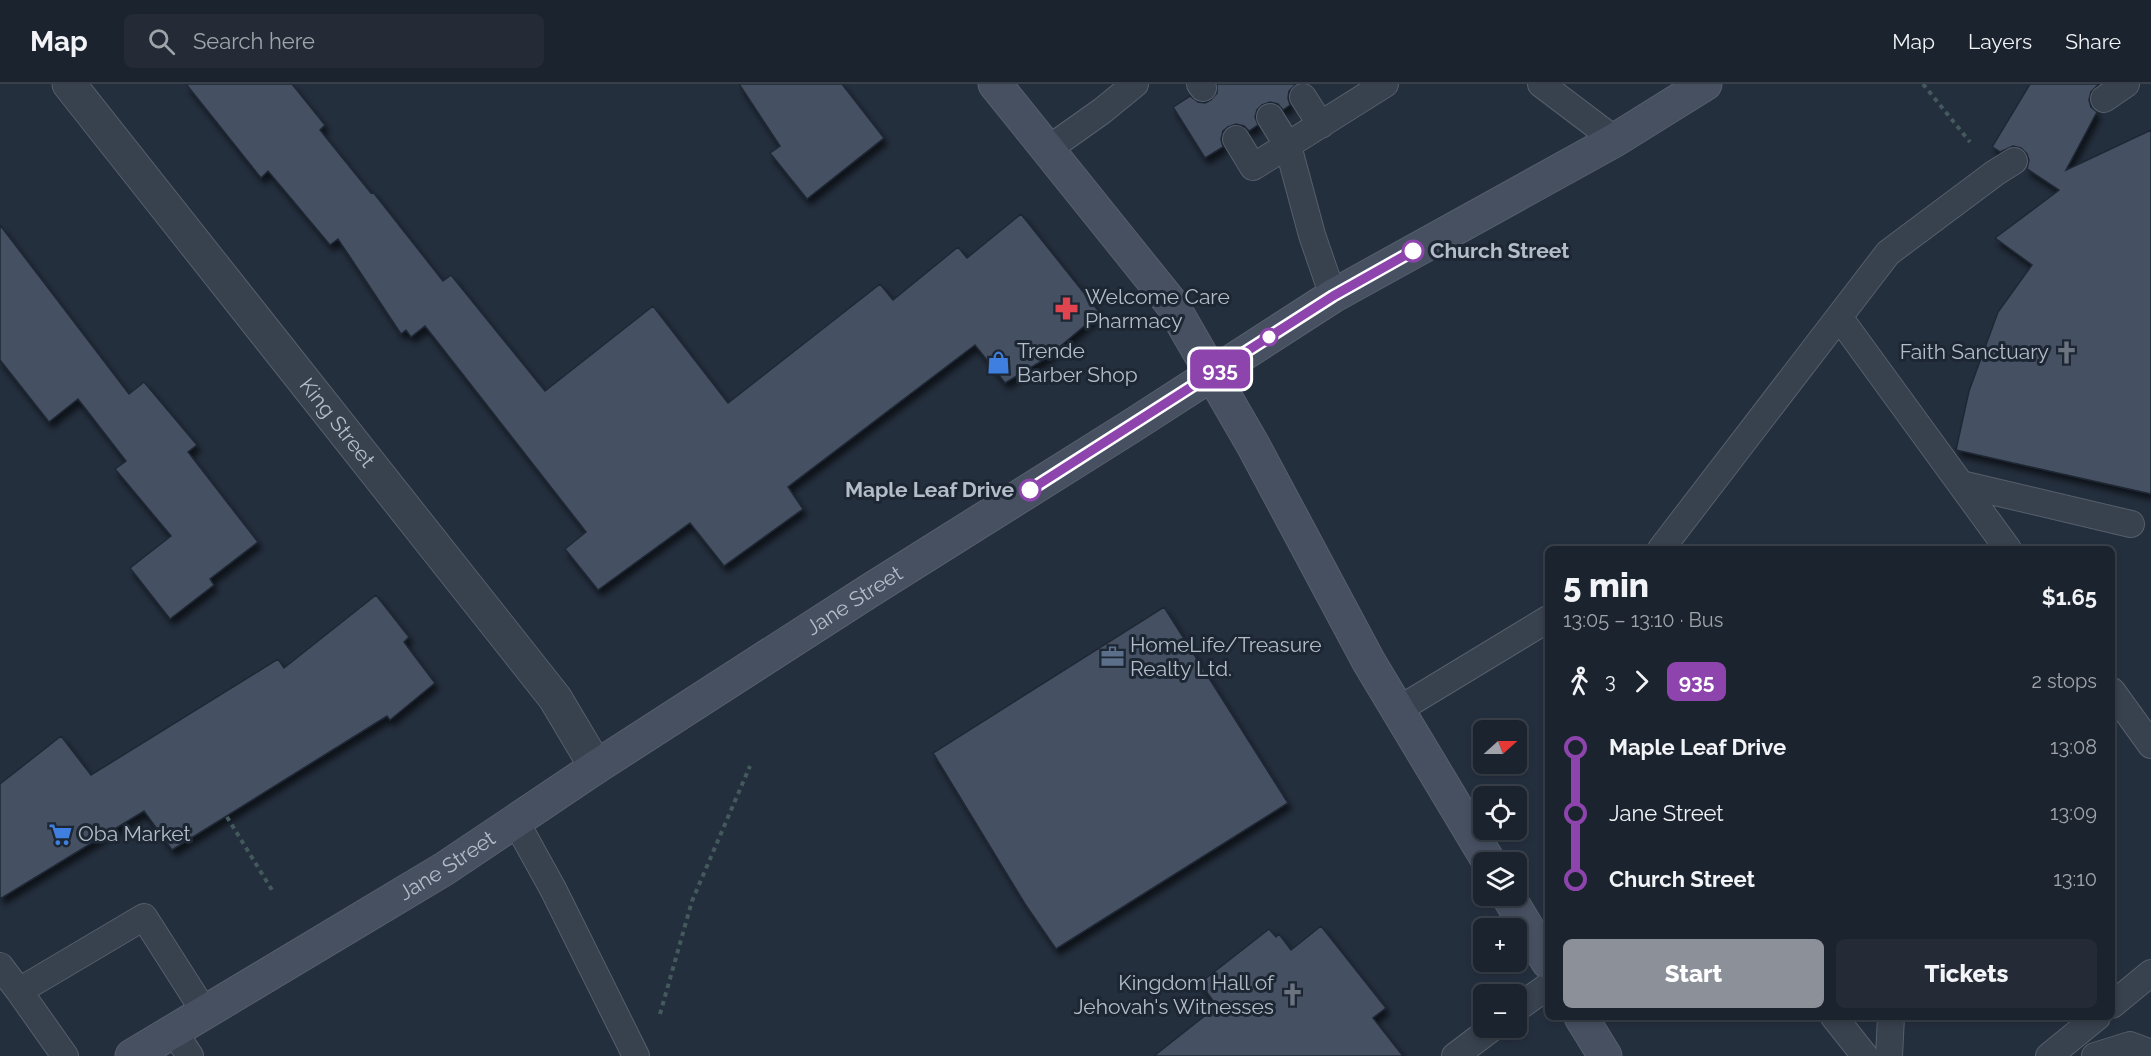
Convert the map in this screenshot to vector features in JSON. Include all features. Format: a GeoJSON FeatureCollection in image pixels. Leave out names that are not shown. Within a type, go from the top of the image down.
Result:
{"type":"FeatureCollection","features":[{"type":"Feature","properties":{"kind":"main road"},"geometry":{"type":"LineString","coordinates":[[994,84],[1171,303],[1369,662],[1483,852]]}},
{"type":"Feature","properties":{"kind":"main road","name":"Jane Street"},"geometry":{"type":"LineString","coordinates":[[132,1056],[182,1043],[204,1011],[444,869],[596,767],[869,591],[1333,296],[1615,140],[1704,84]]}},
{"type":"Feature","properties":{"kind":"main road"},"geometry":{"type":"LineString","coordinates":[[1514,906],[1545,957]]}},
{"type":"Feature","properties":{"kind":"main road"},"geometry":{"type":"LineString","coordinates":[[1583,1020],[1605,1056]]}},
{"type":"Feature","properties":{"kind":"street","name":"King Street"},"geometry":{"type":"LineString","coordinates":[[69,84],[555,698],[596,767]]}},
{"type":"Feature","properties":{"kind":"lane"},"geometry":{"type":"LineString","coordinates":[[1047,150],[1102,111],[1135,84]]}},
{"type":"Feature","properties":{"kind":"lane"},"geometry":{"type":"LineString","coordinates":[[1541,84],[1615,140]]}},
{"type":"Feature","properties":{"kind":"lane"},"geometry":{"type":"LineString","coordinates":[[2104,99],[2126,84]]}},
{"type":"Feature","properties":{"kind":"lane"},"geometry":{"type":"LineString","coordinates":[[1236,139],[1253,167],[1382,85]]}},
{"type":"Feature","properties":{"kind":"lane"},"geometry":{"type":"LineString","coordinates":[[1303,97],[1321,125]]}},
{"type":"Feature","properties":{"kind":"lane"},"geometry":{"type":"LineString","coordinates":[[1270,117],[1287,146],[1312,235],[1333,296]]}},
{"type":"Feature","properties":{"kind":"lane"},"geometry":{"type":"LineString","coordinates":[[1663,546],[1888,253],[2005,167]]}},
{"type":"Feature","properties":{"kind":"lane"},"geometry":{"type":"LineString","coordinates":[[1839,317],[2006,546]]}},
{"type":"Feature","properties":{"kind":"lane"},"geometry":{"type":"LineString","coordinates":[[1961,484],[2131,524]]}},
{"type":"Feature","properties":{"kind":"lane"},"geometry":{"type":"LineString","coordinates":[[1398,710],[1545,621]]}},
{"type":"Feature","properties":{"kind":"lane"},"geometry":{"type":"LineString","coordinates":[[2115,695],[2151,745]]}},
{"type":"Feature","properties":{"kind":"lane"},"geometry":{"type":"LineString","coordinates":[[516,822],[553,889],[636,1056]]}},
{"type":"Feature","properties":{"kind":"lane"},"geometry":{"type":"LineString","coordinates":[[19,991],[144,917],[204,1011]]}},
{"type":"Feature","properties":{"kind":"lane"},"geometry":{"type":"LineString","coordinates":[[0,966],[65,1056]]}},
{"type":"Feature","properties":{"kind":"lane"},"geometry":{"type":"LineString","coordinates":[[2115,1003],[2151,973]]}},
{"type":"Feature","properties":{"kind":"lane"},"geometry":{"type":"LineString","coordinates":[[1527,1001],[1545,988]]}},
{"type":"Feature","properties":{"kind":"lane"},"geometry":{"type":"LineString","coordinates":[[1836,1020],[1865,1056]]}},
{"type":"Feature","properties":{"kind":"lane"},"geometry":{"type":"LineString","coordinates":[[1888,1056],[1892,1020]]}},
{"type":"Feature","properties":{"kind":"lane"},"geometry":{"type":"LineString","coordinates":[[2049,1056],[2093,1020]]}},
{"type":"Feature","properties":{"kind":"lane"},"geometry":{"type":"LineString","coordinates":[[1455,1056],[1479,1038]]}},
{"type":"Feature","properties":{"kind":"lane"},"geometry":{"type":"LineString","coordinates":[[2096,1056],[2130,1045],[2151,1053]]}},
{"type":"Feature","properties":{"kind":"path"},"geometry":{"type":"LineString","coordinates":[[1923,84],[2005,167]]}},
{"type":"Feature","properties":{"kind":"path"},"geometry":{"type":"LineString","coordinates":[[658,1021],[692,902],[750,766]]}},
{"type":"Feature","properties":{"kind":"path"},"geometry":{"type":"LineString","coordinates":[[226,817],[273,890]]}},
{"type":"Feature","properties":{"kind":"building"},"geometry":{"type":"Polygon","coordinates":[[[186,84],[292,84],[325,125],[320,130],[371,193],[373,192],[443,281],[451,275],[545,391],[653,306],[728,403],[880,284],[893,300],[958,247],[967,258],[1021,214],[1100,313],[1045,359],[1005,383],[975,345],[788,487],[803,509],[724,566],[690,523],[598,590],[565,549],[586,532],[425,326],[411,337],[406,330],[401,334],[338,239],[330,245],[268,171],[261,178],[186,84]]]}},
{"type":"Feature","properties":{"kind":"building"},"geometry":{"type":"Polygon","coordinates":[[[739,84],[842,84],[884,138],[807,199],[770,153],[780,146],[739,84]]]}},
{"type":"Feature","properties":{"kind":"building"},"geometry":{"type":"Polygon","coordinates":[[[1217,84],[1296,84],[1289,91],[1290,105],[1283,110],[1278,104],[1270,102],[1262,105],[1255,117],[1258,125],[1249,131],[1244,126],[1236,124],[1228,127],[1223,131],[1221,139],[1223,147],[1205,158],[1173,107],[1190,96],[1198,102],[1205,103],[1211,100],[1217,93],[1217,84]]]}},
{"type":"Feature","properties":{"kind":"building","name":"Faith Sanctuary"},"geometry":{"type":"Polygon","coordinates":[[[2030,84],[2099,84],[2091,92],[2089,100],[2091,107],[2097,112],[2066,170],[2151,130],[2151,494],[1956,450],[1969,391],[1998,312],[2032,265],[1995,238],[2059,190],[2027,169],[2029,160],[2021,148],[2013,146],[2000,152],[1992,147],[2030,84]]]}},
{"type":"Feature","properties":{"kind":"building"},"geometry":{"type":"Polygon","coordinates":[[[0,225],[129,394],[144,382],[197,445],[188,452],[258,542],[210,579],[214,585],[170,619],[130,568],[171,536],[115,469],[126,461],[78,399],[49,422],[0,360],[0,225]]]}},
{"type":"Feature","properties":{"kind":"building"},"geometry":{"type":"Polygon","coordinates":[[[376,595],[409,637],[404,642],[435,683],[390,720],[387,716],[172,850],[144,811],[0,899],[0,784],[61,736],[91,775],[278,659],[284,668],[376,595]]]}},
{"type":"Feature","properties":{"kind":"building"},"geometry":{"type":"Polygon","coordinates":[[[1164,607],[1288,803],[1056,949],[1025,904],[933,753],[1164,607]]]}},
{"type":"Feature","properties":{"kind":"building","name":"Kingdom Hall of Jehovah's Witnesses"},"geometry":{"type":"Polygon","coordinates":[[[1321,926],[1386,1008],[1373,1018],[1403,1056],[1154,1056],[1217,1006],[1200,983],[1269,929],[1276,937],[1279,934],[1291,950],[1321,926]]]}},
{"type":"Feature","properties":{"kind":"bus line","name":"935"},"geometry":{"type":"LineString","coordinates":[[1030,490],[1333,296],[1413,251]]}},
{"type":"Feature","properties":{"kind":"place","name":"Church Street"},"geometry":{"type":"Point","coordinates":[1413,251]}},
{"type":"Feature","properties":{"kind":"place","name":"Welcome Care Pharmacy"},"geometry":{"type":"Point","coordinates":[1067,309]}},
{"type":"Feature","properties":{"kind":"place","name":"Faith Sanctuary"},"geometry":{"type":"Point","coordinates":[2067,352]}},
{"type":"Feature","properties":{"kind":"place","name":"Trende Barber Shop"},"geometry":{"type":"Point","coordinates":[999,363]}},
{"type":"Feature","properties":{"kind":"place","name":"Maple Leaf Drive"},"geometry":{"type":"Point","coordinates":[1030,490]}},
{"type":"Feature","properties":{"kind":"place","name":"HomeLife/Treasure Realty Ltd."},"geometry":{"type":"Point","coordinates":[1112,657]}},
{"type":"Feature","properties":{"kind":"place","name":"Oba Market"},"geometry":{"type":"Point","coordinates":[60,834]}},
{"type":"Feature","properties":{"kind":"place","name":"Kingdom Hall of Jehovah's Witnesses"},"geometry":{"type":"Point","coordinates":[1292,995]}}]}
